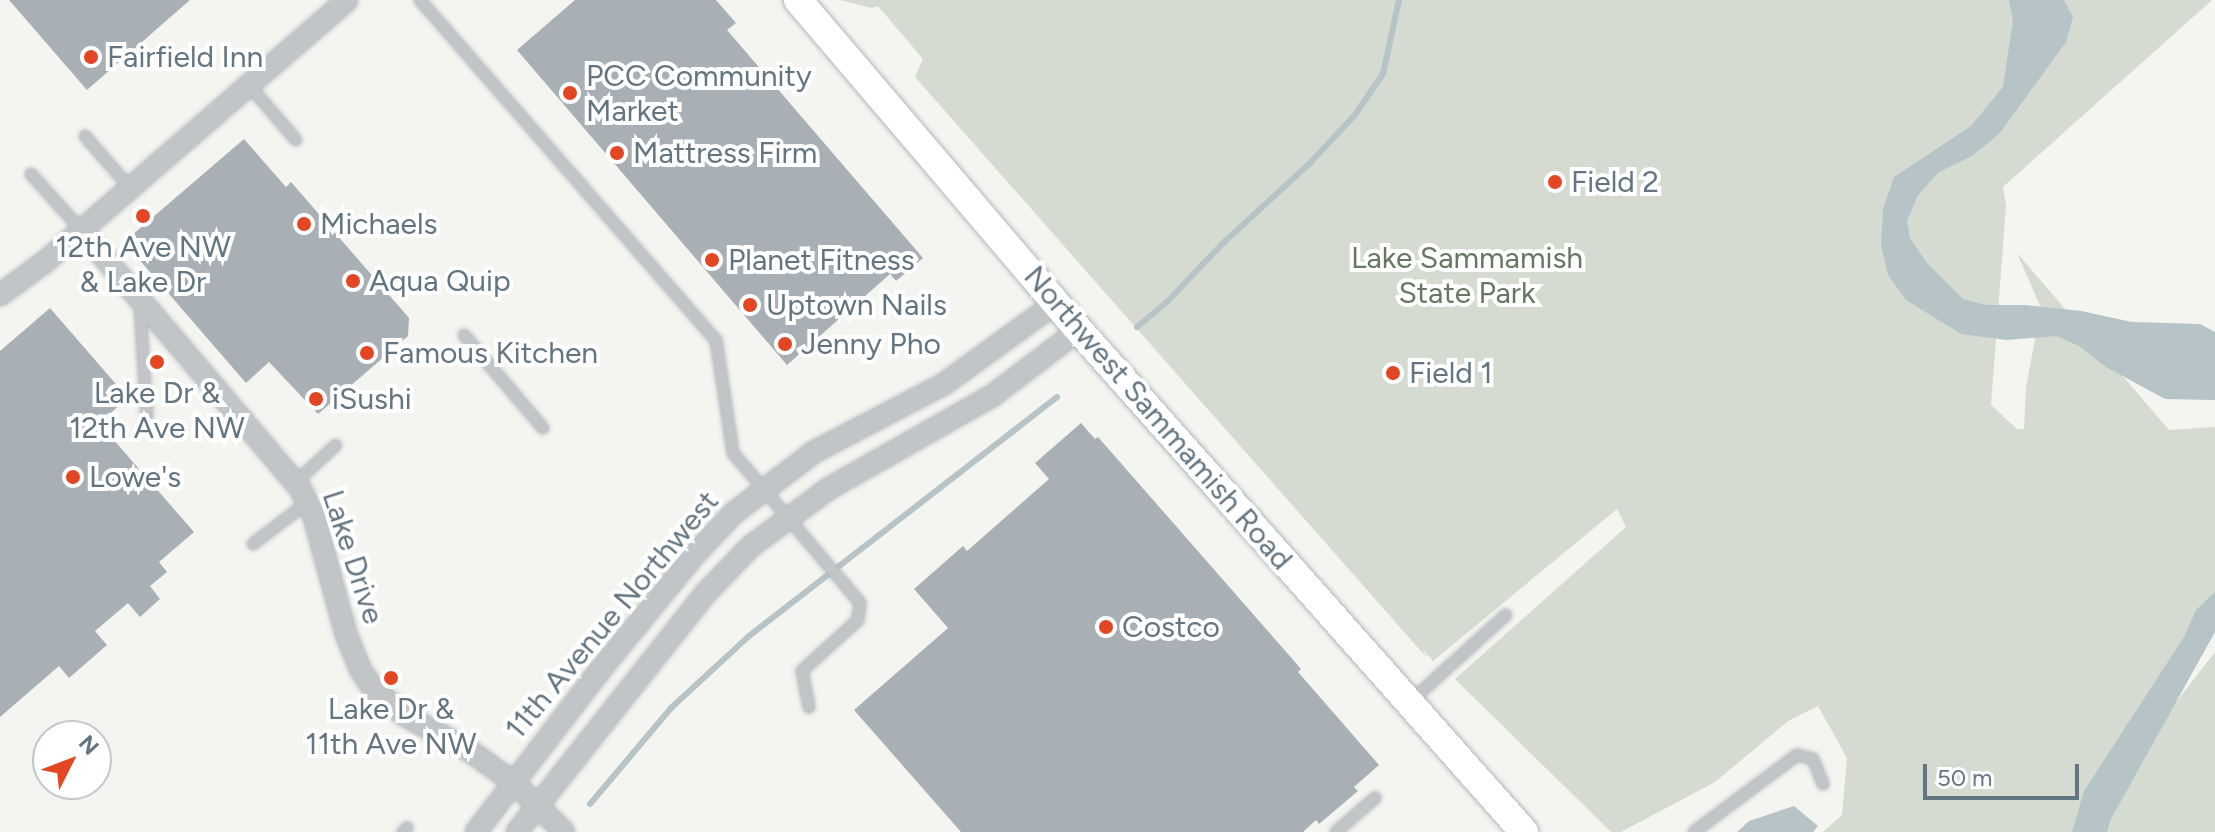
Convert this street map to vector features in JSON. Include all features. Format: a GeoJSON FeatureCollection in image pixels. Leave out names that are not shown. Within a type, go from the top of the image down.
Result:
{"type":"FeatureCollection","features":[{"type":"Feature","properties":{"kind":"main road","name":"Northwest Sammamish Road"},"geometry":{"type":"LineString","coordinates":[[798,0],[1079,330],[1524,832]]}},
{"type":"Feature","properties":{"kind":"street"},"geometry":{"type":"LineString","coordinates":[[0,295],[81,230],[347,0]]}},
{"type":"Feature","properties":{"kind":"street","name":"Lake Drive"},"geometry":{"type":"LineString","coordinates":[[81,230],[296,482],[308,502],[349,643],[373,688],[404,715],[470,751],[513,782],[564,832]]}},
{"type":"Feature","properties":{"kind":"street","name":"11th Avenue Northwest"},"geometry":{"type":"LineString","coordinates":[[476,832],[689,561],[762,489],[814,452],[974,365],[1056,303]]}},
{"type":"Feature","properties":{"kind":"street","name":"11th Avenue Northwest"},"geometry":{"type":"LineString","coordinates":[[517,832],[705,594],[750,547],[786,517],[876,460],[992,396],[1079,330]]}},
{"type":"Feature","properties":{"kind":"lane"},"geometry":{"type":"LineString","coordinates":[[420,0],[716,340],[733,453],[858,600],[861,609],[858,620],[802,671],[809,707]]}},
{"type":"Feature","properties":{"kind":"lane"},"geometry":{"type":"LineString","coordinates":[[249,85],[296,140]]}},
{"type":"Feature","properties":{"kind":"lane"},"geometry":{"type":"LineString","coordinates":[[85,136],[130,188]]}},
{"type":"Feature","properties":{"kind":"lane"},"geometry":{"type":"LineString","coordinates":[[31,174],[81,230]]}},
{"type":"Feature","properties":{"kind":"lane"},"geometry":{"type":"LineString","coordinates":[[140,299],[147,419]]}},
{"type":"Feature","properties":{"kind":"lane"},"geometry":{"type":"LineString","coordinates":[[464,335],[543,428]]}},
{"type":"Feature","properties":{"kind":"lane"},"geometry":{"type":"LineString","coordinates":[[296,482],[336,445]]}},
{"type":"Feature","properties":{"kind":"lane"},"geometry":{"type":"LineString","coordinates":[[253,544],[308,502]]}},
{"type":"Feature","properties":{"kind":"lane"},"geometry":{"type":"LineString","coordinates":[[1409,702],[1506,615]]}},
{"type":"Feature","properties":{"kind":"lane"},"geometry":{"type":"LineString","coordinates":[[1694,832],[1797,755],[1813,759],[1823,784]]}},
{"type":"Feature","properties":{"kind":"lane"},"geometry":{"type":"LineString","coordinates":[[1336,832],[1375,798]]}},
{"type":"Feature","properties":{"kind":"green space","name":"Lake Sammamish State Park"},"geometry":{"type":"Polygon","coordinates":[[[840,0],[2212,0],[2003,187],[2006,206],[1991,405],[2017,429],[2024,429],[2026,387],[2041,308],[2017,253],[2169,430],[2215,427],[2215,625],[2163,719],[2215,652],[2215,832],[1823,832],[1842,815],[1847,758],[1818,706],[1788,721],[1715,782],[1621,832],[1611,832],[1455,679],[1626,527],[1617,509],[1433,661],[1422,649],[1427,658],[915,77],[923,59],[878,6],[872,8],[840,0]]]}},
{"type":"Feature","properties":{"kind":"shaded area"},"geometry":{"type":"Polygon","coordinates":[[[2009,0],[2064,0],[2073,17],[2066,42],[1999,134],[1972,156],[1939,172],[1918,195],[1907,221],[1910,238],[1927,263],[1963,299],[1986,305],[2025,305],[2081,311],[2132,322],[2200,324],[2215,332],[2215,400],[2165,399],[2106,367],[2079,346],[2056,336],[2006,340],[1961,334],[1906,300],[1888,275],[1881,245],[1883,209],[1894,177],[1971,126],[2003,87],[2013,20],[2009,0]]]}},
{"type":"Feature","properties":{"kind":"shaded area"},"geometry":{"type":"Polygon","coordinates":[[[2215,592],[2215,632],[2111,819],[2107,832],[2072,832],[2084,791],[2184,637],[2196,610],[2215,592]]]}},
{"type":"Feature","properties":{"kind":"shaded area"},"geometry":{"type":"Polygon","coordinates":[[[1794,806],[1818,826],[1813,832],[1737,832],[1749,821],[1794,806]]]}},
{"type":"Feature","properties":{"kind":"building","name":"Fairfield Inn"},"geometry":{"type":"Polygon","coordinates":[[[9,0],[190,0],[87,90],[9,0]]]}},
{"type":"Feature","properties":{"kind":"building"},"geometry":{"type":"Polygon","coordinates":[[[575,0],[716,0],[736,23],[727,30],[923,258],[896,281],[890,274],[787,365],[517,50],[575,0]]]}},
{"type":"Feature","properties":{"kind":"building"},"geometry":{"type":"Polygon","coordinates":[[[244,139],[286,187],[291,182],[409,318],[408,336],[318,414],[269,362],[246,383],[124,242],[244,139]]]}},
{"type":"Feature","properties":{"kind":"building","name":"Lowe's"},"geometry":{"type":"Polygon","coordinates":[[[50,308],[128,398],[99,423],[194,532],[159,562],[167,572],[150,586],[160,599],[140,617],[128,603],[95,631],[107,645],[69,678],[59,666],[0,717],[0,351],[50,308]]]}},
{"type":"Feature","properties":{"kind":"building","name":"Costco"},"geometry":{"type":"Polygon","coordinates":[[[1081,423],[1095,439],[1098,437],[1301,669],[1298,672],[1379,765],[1354,787],[1358,791],[1319,824],[1316,820],[1303,832],[961,832],[854,710],[948,628],[914,589],[963,546],[967,551],[1049,479],[1035,463],[1081,423]]]}},
{"type":"Feature","properties":{"kind":"waterway"},"geometry":{"type":"LineString","coordinates":[[1137,327],[1167,302],[1222,244],[1310,163],[1354,116],[1383,74],[1399,0]]}},
{"type":"Feature","properties":{"kind":"waterway"},"geometry":{"type":"LineString","coordinates":[[590,804],[671,708],[749,636],[1057,397]]}},
{"type":"Feature","properties":{"kind":"place","name":"Fairfield Inn"},"geometry":{"type":"Point","coordinates":[91,57]}},
{"type":"Feature","properties":{"kind":"place","name":"PCC Community Market"},"geometry":{"type":"Point","coordinates":[570,93]}},
{"type":"Feature","properties":{"kind":"place","name":"Mattress Firm"},"geometry":{"type":"Point","coordinates":[617,153]}},
{"type":"Feature","properties":{"kind":"place","name":"Field 2"},"geometry":{"type":"Point","coordinates":[1555,182]}},
{"type":"Feature","properties":{"kind":"place","name":"12th Ave NW & Lake Dr"},"geometry":{"type":"Point","coordinates":[143,216]}},
{"type":"Feature","properties":{"kind":"place","name":"Michaels"},"geometry":{"type":"Point","coordinates":[304,224]}},
{"type":"Feature","properties":{"kind":"place","name":"Planet Fitness"},"geometry":{"type":"Point","coordinates":[712,260]}},
{"type":"Feature","properties":{"kind":"place","name":"Aqua Quip"},"geometry":{"type":"Point","coordinates":[353,281]}},
{"type":"Feature","properties":{"kind":"place","name":"Uptown Nails"},"geometry":{"type":"Point","coordinates":[750,305]}},
{"type":"Feature","properties":{"kind":"place","name":"Jenny Pho"},"geometry":{"type":"Point","coordinates":[785,344]}},
{"type":"Feature","properties":{"kind":"place","name":"Famous Kitchen"},"geometry":{"type":"Point","coordinates":[367,353]}},
{"type":"Feature","properties":{"kind":"place","name":"Lake Dr & 12th Ave NW"},"geometry":{"type":"Point","coordinates":[157,362]}},
{"type":"Feature","properties":{"kind":"place","name":"Field 1"},"geometry":{"type":"Point","coordinates":[1393,373]}},
{"type":"Feature","properties":{"kind":"place","name":"iSushi"},"geometry":{"type":"Point","coordinates":[316,399]}},
{"type":"Feature","properties":{"kind":"place","name":"Lowe's"},"geometry":{"type":"Point","coordinates":[73,477]}},
{"type":"Feature","properties":{"kind":"place","name":"Costco"},"geometry":{"type":"Point","coordinates":[1106,627]}},
{"type":"Feature","properties":{"kind":"place","name":"Lake Dr & 11th Ave NW"},"geometry":{"type":"Point","coordinates":[391,678]}}]}
